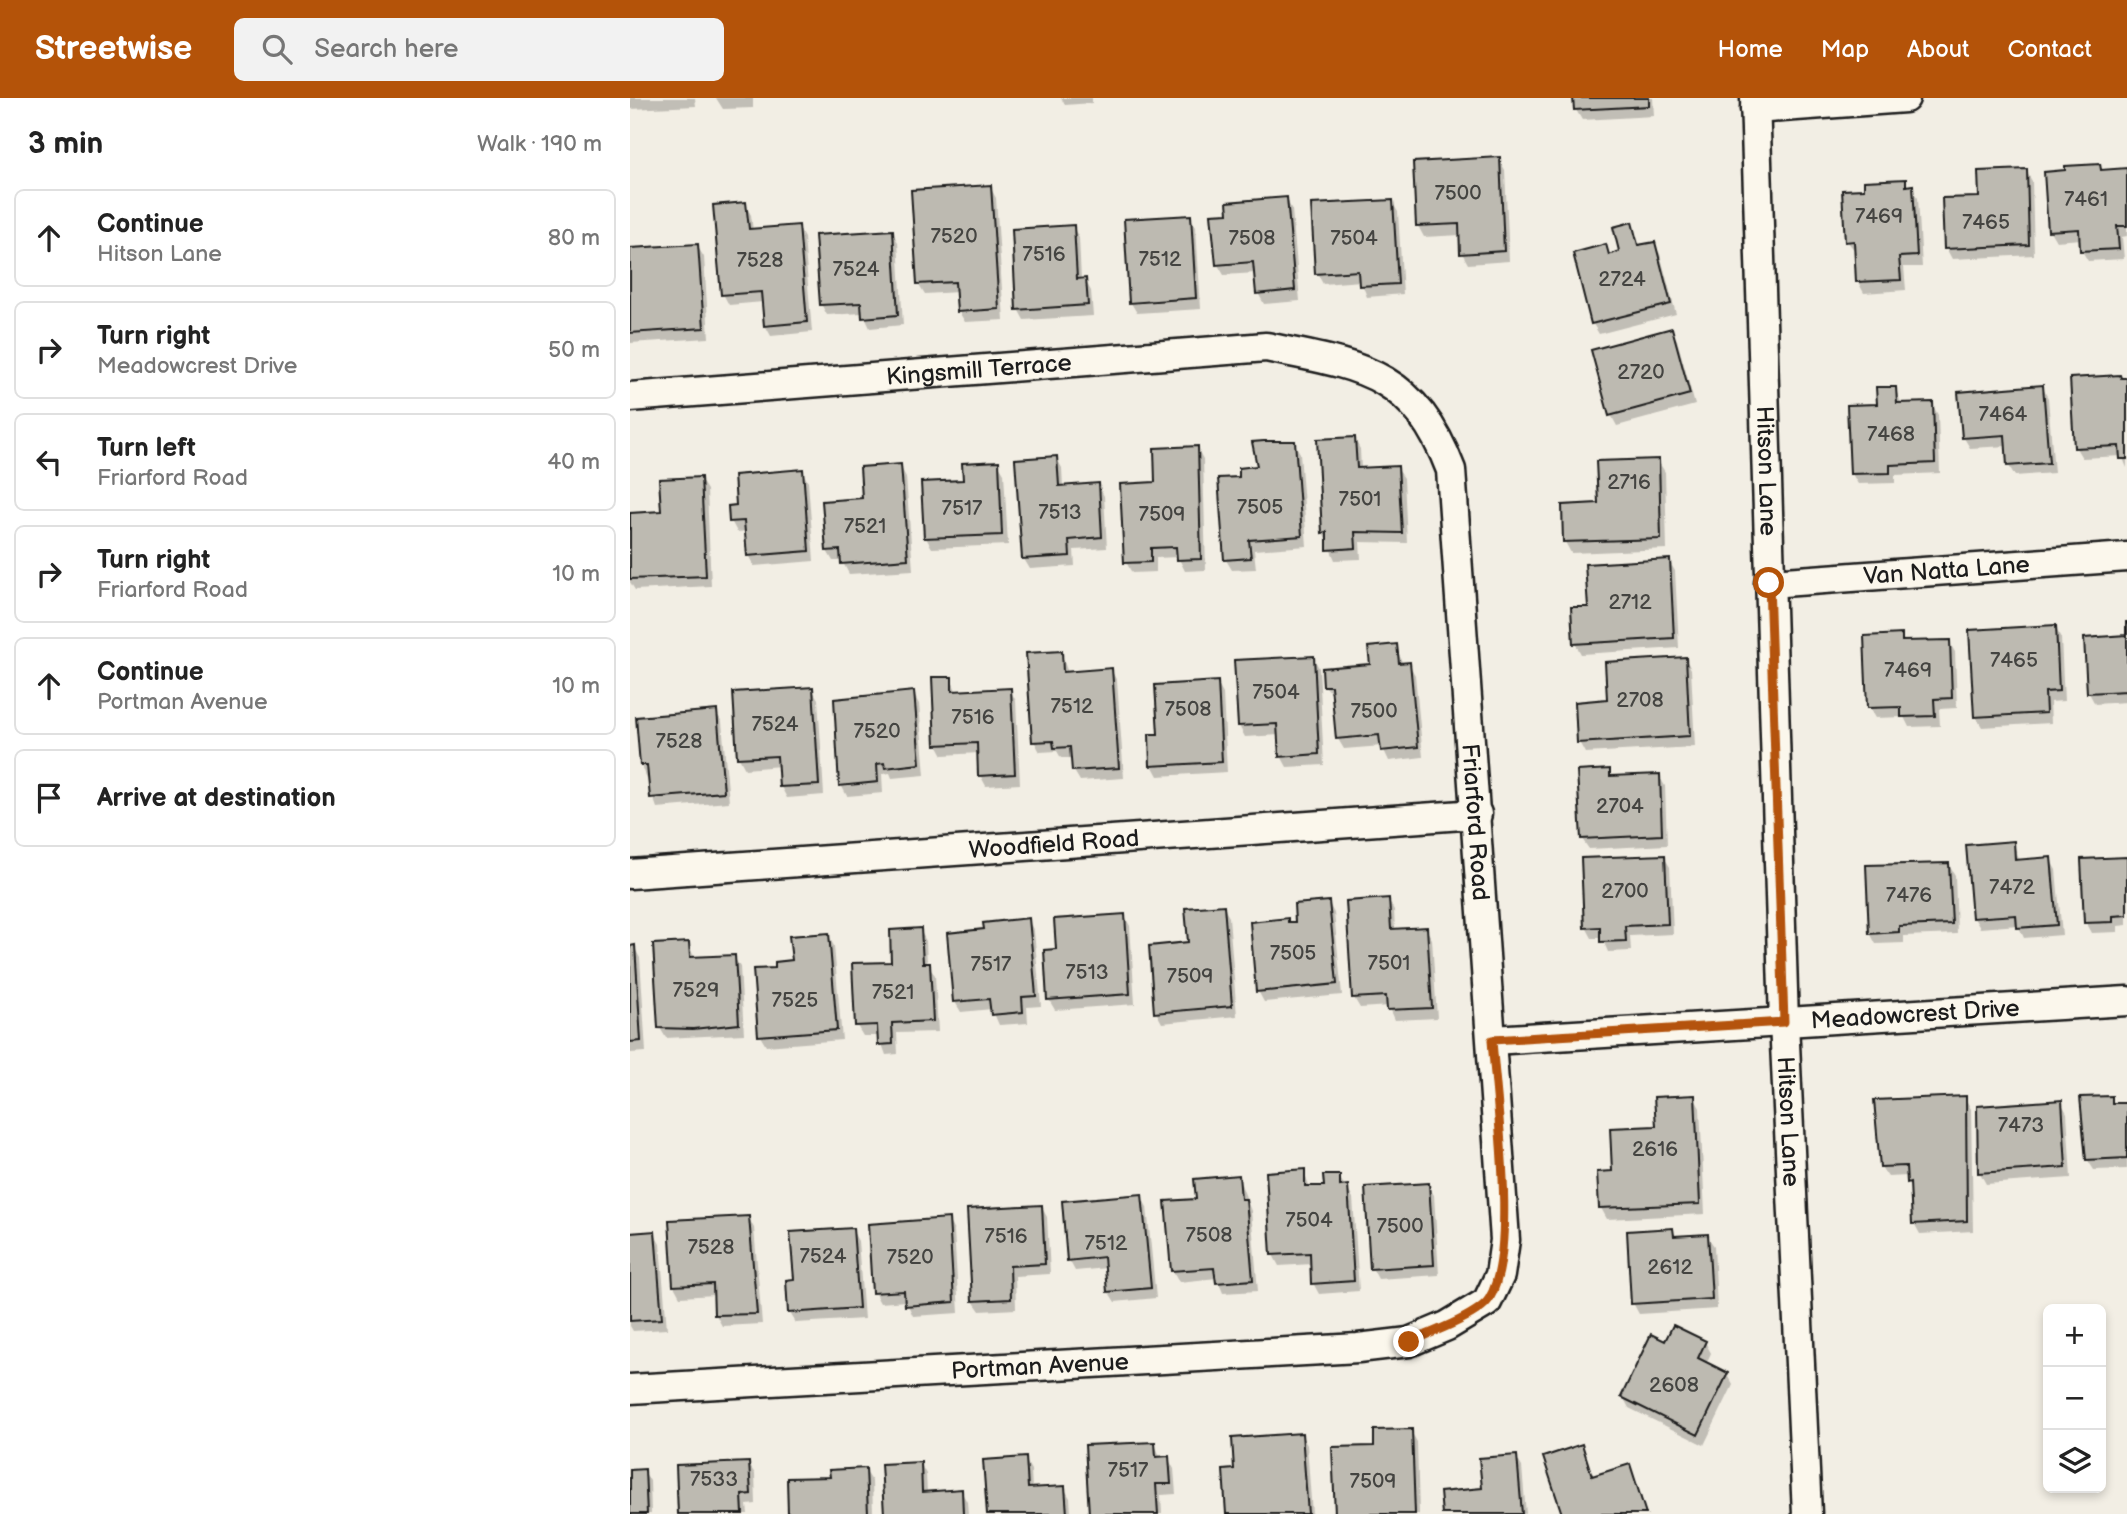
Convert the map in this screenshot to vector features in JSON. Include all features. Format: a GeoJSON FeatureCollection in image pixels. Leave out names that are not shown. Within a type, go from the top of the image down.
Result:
{"type":"FeatureCollection","features":[{"type":"Feature","properties":{"kind":"street"},"geometry":{"type":"LineString","coordinates":[[1755,103],[1905,98]]}},
{"type":"Feature","properties":{"kind":"street","name":"Hitson Lane"},"geometry":{"type":"LineString","coordinates":[[1755,103],[1784,1022],[1807,1514]]}},
{"type":"Feature","properties":{"kind":"street","name":"Kingsmill Terrace"},"geometry":{"type":"LineString","coordinates":[[630,397],[1266,346],[1326,359]]}},
{"type":"Feature","properties":{"kind":"street","name":"Friarford Road"},"geometry":{"type":"LineString","coordinates":[[1326,359],[1389,381],[1420,409],[1439,439],[1451,470],[1505,1240],[1500,1275],[1487,1302],[1447,1326]]}},
{"type":"Feature","properties":{"kind":"street","name":"Van Natta Lane"},"geometry":{"type":"LineString","coordinates":[[1769,583],[2127,557]]}},
{"type":"Feature","properties":{"kind":"street","name":"Woodfield Road"},"geometry":{"type":"LineString","coordinates":[[630,874],[1477,814]]}},
{"type":"Feature","properties":{"kind":"street","name":"Meadowcrest Drive"},"geometry":{"type":"LineString","coordinates":[[1492,1040],[2127,1001]]}},
{"type":"Feature","properties":{"kind":"street","name":"Portman Avenue"},"geometry":{"type":"LineString","coordinates":[[630,1389],[1358,1348],[1409,1342],[1447,1326]]}},
{"type":"Feature","properties":{"kind":"building"},"geometry":{"type":"Polygon","coordinates":[[[1573,98],[1649,98],[1649,106],[1574,110],[1573,98]]]}},
{"type":"Feature","properties":{"kind":"building"},"geometry":{"type":"Polygon","coordinates":[[[1500,157],[1504,251],[1460,254],[1459,224],[1416,226],[1413,162],[1500,157]]]}},
{"type":"Feature","properties":{"kind":"building"},"geometry":{"type":"Polygon","coordinates":[[[2100,164],[2101,170],[2127,168],[2127,226],[2117,226],[2119,249],[2080,251],[2079,229],[2048,231],[2044,172],[2065,170],[2065,166],[2100,164]]]}},
{"type":"Feature","properties":{"kind":"building"},"geometry":{"type":"Polygon","coordinates":[[[2027,169],[2029,245],[1944,249],[1942,198],[1979,197],[1978,171],[2027,169]]]}},
{"type":"Feature","properties":{"kind":"building"},"geometry":{"type":"Polygon","coordinates":[[[1906,179],[1906,186],[1913,185],[1917,256],[1899,257],[1901,280],[1856,282],[1854,241],[1845,242],[1842,190],[1864,189],[1864,181],[1906,179]]]}},
{"type":"Feature","properties":{"kind":"building"},"geometry":{"type":"Polygon","coordinates":[[[991,185],[999,309],[957,312],[955,282],[917,284],[911,190],[991,185]]]}},
{"type":"Feature","properties":{"kind":"building"},"geometry":{"type":"Polygon","coordinates":[[[1287,197],[1295,290],[1256,294],[1253,262],[1216,265],[1211,214],[1228,213],[1227,202],[1287,197]]]}},
{"type":"Feature","properties":{"kind":"building"},"geometry":{"type":"Polygon","coordinates":[[[1393,200],[1398,284],[1359,286],[1358,271],[1315,274],[1311,204],[1393,200]]]}},
{"type":"Feature","properties":{"kind":"building"},"geometry":{"type":"Polygon","coordinates":[[[746,202],[749,229],[799,225],[807,322],[764,326],[761,292],[721,295],[713,205],[746,202]]]}},
{"type":"Feature","properties":{"kind":"building"},"geometry":{"type":"Polygon","coordinates":[[[1191,215],[1196,298],[1129,303],[1124,219],[1191,215]]]}},
{"type":"Feature","properties":{"kind":"building"},"geometry":{"type":"Polygon","coordinates":[[[1632,222],[1638,245],[1655,242],[1671,304],[1591,324],[1573,253],[1606,244],[1609,255],[1619,251],[1613,227],[1632,222]]]}},
{"type":"Feature","properties":{"kind":"building"},"geometry":{"type":"Polygon","coordinates":[[[1074,225],[1077,279],[1086,278],[1088,305],[1016,310],[1012,229],[1074,225]]]}},
{"type":"Feature","properties":{"kind":"building"},"geometry":{"type":"Polygon","coordinates":[[[893,230],[898,315],[862,318],[861,303],[820,305],[815,235],[893,230]]]}},
{"type":"Feature","properties":{"kind":"building"},"geometry":{"type":"Polygon","coordinates":[[[698,244],[704,328],[630,333],[630,248],[698,244]]]}},
{"type":"Feature","properties":{"kind":"building"},"geometry":{"type":"Polygon","coordinates":[[[1672,328],[1690,394],[1609,416],[1591,350],[1672,328]]]}},
{"type":"Feature","properties":{"kind":"building"},"geometry":{"type":"Polygon","coordinates":[[[2120,375],[2121,378],[2127,378],[2127,459],[2120,459],[2119,446],[2074,448],[2070,378],[2120,375]]]}},
{"type":"Feature","properties":{"kind":"building"},"geometry":{"type":"Polygon","coordinates":[[[2043,385],[2049,463],[2007,466],[2005,435],[1962,438],[1958,392],[2043,385]]]}},
{"type":"Feature","properties":{"kind":"building"},"geometry":{"type":"Polygon","coordinates":[[[1876,387],[1896,387],[1897,403],[1933,402],[1935,463],[1890,465],[1890,473],[1850,474],[1847,405],[1877,404],[1876,387]]]}},
{"type":"Feature","properties":{"kind":"building"},"geometry":{"type":"Polygon","coordinates":[[[1355,437],[1357,468],[1398,466],[1402,533],[1355,532],[1356,548],[1327,550],[1327,532],[1322,533],[1317,439],[1355,437]]]}},
{"type":"Feature","properties":{"kind":"building"},"geometry":{"type":"Polygon","coordinates":[[[1295,441],[1302,536],[1249,540],[1251,558],[1224,560],[1218,478],[1239,477],[1239,468],[1257,466],[1252,442],[1295,441]]]}},
{"type":"Feature","properties":{"kind":"building"},"geometry":{"type":"Polygon","coordinates":[[[1198,446],[1201,559],[1177,560],[1176,547],[1151,548],[1151,562],[1124,563],[1120,484],[1155,482],[1154,448],[1198,446]]]}},
{"type":"Feature","properties":{"kind":"building"},"geometry":{"type":"Polygon","coordinates":[[[1057,456],[1059,486],[1099,483],[1102,537],[1069,540],[1070,556],[1022,559],[1015,459],[1057,456]]]}},
{"type":"Feature","properties":{"kind":"building"},"geometry":{"type":"Polygon","coordinates":[[[1659,459],[1661,539],[1563,542],[1562,505],[1598,503],[1596,461],[1659,459]]]}},
{"type":"Feature","properties":{"kind":"building"},"geometry":{"type":"Polygon","coordinates":[[[999,461],[1002,535],[924,538],[921,482],[963,480],[962,463],[999,461]]]}},
{"type":"Feature","properties":{"kind":"building"},"geometry":{"type":"Polygon","coordinates":[[[901,464],[908,559],[841,564],[840,550],[826,551],[822,501],[862,498],[860,467],[901,464]]]}},
{"type":"Feature","properties":{"kind":"building"},"geometry":{"type":"Polygon","coordinates":[[[803,469],[809,551],[747,556],[744,521],[729,522],[728,506],[736,505],[734,475],[803,469]]]}},
{"type":"Feature","properties":{"kind":"building"},"geometry":{"type":"Polygon","coordinates":[[[701,477],[706,576],[630,579],[630,513],[661,511],[659,479],[701,477]]]}},
{"type":"Feature","properties":{"kind":"building"},"geometry":{"type":"Polygon","coordinates":[[[1670,559],[1674,638],[1573,644],[1571,607],[1588,607],[1585,564],[1670,559]]]}},
{"type":"Feature","properties":{"kind":"building"},"geometry":{"type":"Polygon","coordinates":[[[2126,622],[2127,691],[2087,693],[2084,638],[2126,635],[2126,622]]]}},
{"type":"Feature","properties":{"kind":"building"},"geometry":{"type":"Polygon","coordinates":[[[2056,625],[2059,691],[2045,692],[2046,713],[1974,717],[1969,630],[2056,625]]]}},
{"type":"Feature","properties":{"kind":"building"},"geometry":{"type":"Polygon","coordinates":[[[1902,634],[1902,641],[1950,640],[1952,698],[1934,699],[1935,716],[1901,717],[1901,707],[1867,708],[1864,636],[1902,634]]]}},
{"type":"Feature","properties":{"kind":"building"},"geometry":{"type":"Polygon","coordinates":[[[1397,644],[1399,663],[1410,662],[1418,747],[1381,751],[1379,735],[1336,739],[1331,686],[1323,686],[1322,668],[1370,664],[1368,647],[1397,644]]]}},
{"type":"Feature","properties":{"kind":"building"},"geometry":{"type":"Polygon","coordinates":[[[1062,651],[1063,672],[1112,668],[1119,768],[1072,771],[1070,747],[1054,748],[1053,741],[1032,742],[1026,653],[1062,651]]]}},
{"type":"Feature","properties":{"kind":"building"},"geometry":{"type":"Polygon","coordinates":[[[1314,656],[1319,754],[1279,757],[1277,724],[1238,726],[1234,660],[1314,656]]]}},
{"type":"Feature","properties":{"kind":"building"},"geometry":{"type":"Polygon","coordinates":[[[1686,657],[1690,736],[1577,743],[1575,702],[1607,699],[1605,662],[1686,657]]]}},
{"type":"Feature","properties":{"kind":"building"},"geometry":{"type":"Polygon","coordinates":[[[932,677],[952,677],[952,691],[1011,688],[1015,774],[978,776],[977,743],[935,745],[932,677]]]}},
{"type":"Feature","properties":{"kind":"building"},"geometry":{"type":"Polygon","coordinates":[[[1218,681],[1222,762],[1150,766],[1149,734],[1158,734],[1155,685],[1218,681]]]}},
{"type":"Feature","properties":{"kind":"building"},"geometry":{"type":"Polygon","coordinates":[[[813,687],[819,785],[779,787],[777,756],[737,758],[733,692],[813,687]]]}},
{"type":"Feature","properties":{"kind":"building"},"geometry":{"type":"Polygon","coordinates":[[[914,691],[920,764],[885,768],[884,763],[877,764],[878,782],[839,786],[834,699],[914,691]]]}},
{"type":"Feature","properties":{"kind":"building"},"geometry":{"type":"Polygon","coordinates":[[[717,710],[724,792],[650,798],[647,765],[640,765],[636,717],[717,710]]]}},
{"type":"Feature","properties":{"kind":"building"},"geometry":{"type":"Polygon","coordinates":[[[1610,769],[1610,776],[1660,774],[1662,835],[1581,839],[1577,771],[1610,769]]]}},
{"type":"Feature","properties":{"kind":"building"},"geometry":{"type":"Polygon","coordinates":[[[2014,841],[2015,860],[2051,857],[2057,925],[2017,928],[2016,915],[1972,918],[1966,845],[2014,841]]]}},
{"type":"Feature","properties":{"kind":"building"},"geometry":{"type":"Polygon","coordinates":[[[1665,855],[1668,924],[1625,926],[1626,941],[1600,942],[1600,927],[1584,928],[1581,858],[1665,855]]]}},
{"type":"Feature","properties":{"kind":"building"},"geometry":{"type":"Polygon","coordinates":[[[2127,857],[2127,915],[2113,916],[2113,922],[2084,923],[2081,859],[2127,857]]]}},
{"type":"Feature","properties":{"kind":"building"},"geometry":{"type":"Polygon","coordinates":[[[1949,863],[1952,924],[1899,926],[1899,932],[1869,934],[1866,865],[1949,863]]]}},
{"type":"Feature","properties":{"kind":"building"},"geometry":{"type":"Polygon","coordinates":[[[1389,898],[1391,929],[1427,927],[1432,1008],[1387,1010],[1386,996],[1352,998],[1346,901],[1389,898]]]}},
{"type":"Feature","properties":{"kind":"building"},"geometry":{"type":"Polygon","coordinates":[[[1329,901],[1337,984],[1256,992],[1250,922],[1288,918],[1288,922],[1295,922],[1294,904],[1329,901]]]}},
{"type":"Feature","properties":{"kind":"building"},"geometry":{"type":"Polygon","coordinates":[[[1224,905],[1232,1006],[1154,1013],[1149,946],[1188,942],[1185,908],[1224,905]]]}},
{"type":"Feature","properties":{"kind":"building"},"geometry":{"type":"Polygon","coordinates":[[[1125,914],[1130,994],[1047,1000],[1044,950],[1056,949],[1054,919],[1125,914]]]}},
{"type":"Feature","properties":{"kind":"building"},"geometry":{"type":"Polygon","coordinates":[[[1029,918],[1036,996],[1022,997],[1023,1012],[991,1015],[989,999],[953,1002],[947,933],[984,929],[983,923],[1029,918]]]}},
{"type":"Feature","properties":{"kind":"building"},"geometry":{"type":"Polygon","coordinates":[[[921,928],[923,963],[930,963],[933,1021],[892,1023],[893,1044],[878,1045],[877,1025],[855,1026],[852,963],[891,962],[890,930],[921,928]]]}},
{"type":"Feature","properties":{"kind":"building"},"geometry":{"type":"Polygon","coordinates":[[[829,933],[837,1030],[758,1036],[753,969],[775,968],[775,962],[792,960],[789,936],[829,933]]]}},
{"type":"Feature","properties":{"kind":"building"},"geometry":{"type":"Polygon","coordinates":[[[689,942],[690,957],[735,955],[739,1024],[693,1029],[658,1028],[653,944],[689,942]]]}},
{"type":"Feature","properties":{"kind":"building"},"geometry":{"type":"Polygon","coordinates":[[[635,945],[641,1041],[630,1042],[630,946],[635,945]]]}},
{"type":"Feature","properties":{"kind":"building"},"geometry":{"type":"Polygon","coordinates":[[[1695,1095],[1700,1204],[1599,1208],[1597,1172],[1612,1171],[1610,1128],[1656,1126],[1654,1097],[1695,1095]]]}},
{"type":"Feature","properties":{"kind":"building"},"geometry":{"type":"Polygon","coordinates":[[[1966,1096],[1967,1221],[1912,1224],[1910,1182],[1907,1183],[1906,1166],[1880,1167],[1874,1100],[1966,1096]]]}},
{"type":"Feature","properties":{"kind":"building"},"geometry":{"type":"Polygon","coordinates":[[[2112,1096],[2112,1103],[2127,1103],[2127,1158],[2086,1160],[2080,1097],[2112,1096]]]}},
{"type":"Feature","properties":{"kind":"building"},"geometry":{"type":"Polygon","coordinates":[[[2062,1100],[2066,1167],[1978,1173],[1977,1106],[2062,1100]]]}},
{"type":"Feature","properties":{"kind":"building"},"geometry":{"type":"Polygon","coordinates":[[[1305,1169],[1305,1186],[1324,1186],[1323,1175],[1340,1175],[1340,1186],[1348,1185],[1354,1281],[1311,1284],[1310,1253],[1271,1255],[1266,1172],[1305,1169]]]}},
{"type":"Feature","properties":{"kind":"building"},"geometry":{"type":"Polygon","coordinates":[[[1239,1175],[1241,1199],[1246,1199],[1253,1280],[1216,1283],[1214,1268],[1171,1271],[1165,1201],[1196,1199],[1194,1179],[1239,1175]]]}},
{"type":"Feature","properties":{"kind":"building"},"geometry":{"type":"Polygon","coordinates":[[[1429,1183],[1434,1265],[1370,1269],[1365,1187],[1429,1183]]]}},
{"type":"Feature","properties":{"kind":"building"},"geometry":{"type":"Polygon","coordinates":[[[1142,1194],[1151,1288],[1107,1292],[1104,1257],[1067,1261],[1062,1201],[1142,1194]]]}},
{"type":"Feature","properties":{"kind":"building"},"geometry":{"type":"Polygon","coordinates":[[[1042,1205],[1045,1264],[1010,1266],[1011,1299],[972,1301],[967,1209],[1042,1205]]]}},
{"type":"Feature","properties":{"kind":"building"},"geometry":{"type":"Polygon","coordinates":[[[749,1216],[757,1314],[714,1315],[713,1284],[673,1286],[669,1220],[749,1216]]]}},
{"type":"Feature","properties":{"kind":"building"},"geometry":{"type":"Polygon","coordinates":[[[949,1218],[954,1302],[905,1306],[904,1291],[872,1293],[868,1224],[949,1218]]]}},
{"type":"Feature","properties":{"kind":"building"},"geometry":{"type":"Polygon","coordinates":[[[853,1228],[859,1308],[788,1313],[786,1280],[794,1279],[790,1232],[853,1228]]]}},
{"type":"Feature","properties":{"kind":"building"},"geometry":{"type":"Polygon","coordinates":[[[1673,1228],[1674,1236],[1708,1234],[1712,1299],[1631,1304],[1627,1231],[1673,1228]]]}},
{"type":"Feature","properties":{"kind":"building"},"geometry":{"type":"Polygon","coordinates":[[[655,1231],[662,1319],[630,1321],[630,1233],[655,1231]]]}},
{"type":"Feature","properties":{"kind":"building"},"geometry":{"type":"Polygon","coordinates":[[[1673,1325],[1706,1341],[1698,1358],[1728,1373],[1698,1435],[1621,1397],[1651,1334],[1665,1341],[1673,1325]]]}},
{"type":"Feature","properties":{"kind":"building"},"geometry":{"type":"Polygon","coordinates":[[[1412,1429],[1415,1514],[1335,1514],[1332,1447],[1374,1446],[1374,1430],[1412,1429]]]}},
{"type":"Feature","properties":{"kind":"building"},"geometry":{"type":"Polygon","coordinates":[[[1302,1433],[1308,1514],[1226,1514],[1223,1470],[1234,1469],[1232,1438],[1302,1433]]]}},
{"type":"Feature","properties":{"kind":"building"},"geometry":{"type":"Polygon","coordinates":[[[1155,1442],[1156,1457],[1169,1456],[1171,1484],[1156,1484],[1158,1514],[1089,1514],[1085,1445],[1155,1442]]]}},
{"type":"Feature","properties":{"kind":"building"},"geometry":{"type":"Polygon","coordinates":[[[1582,1444],[1592,1476],[1630,1464],[1646,1514],[1562,1514],[1543,1457],[1582,1444]]]}},
{"type":"Feature","properties":{"kind":"building"},"geometry":{"type":"Polygon","coordinates":[[[1517,1455],[1522,1514],[1442,1514],[1440,1492],[1482,1488],[1479,1458],[1517,1455]]]}},
{"type":"Feature","properties":{"kind":"building"},"geometry":{"type":"Polygon","coordinates":[[[1026,1457],[1028,1488],[1065,1486],[1067,1514],[987,1514],[983,1460],[1026,1457]]]}},
{"type":"Feature","properties":{"kind":"building"},"geometry":{"type":"Polygon","coordinates":[[[749,1462],[751,1494],[742,1495],[743,1514],[678,1514],[676,1465],[749,1462]]]}},
{"type":"Feature","properties":{"kind":"building"},"geometry":{"type":"Polygon","coordinates":[[[921,1462],[922,1492],[962,1489],[963,1514],[884,1514],[881,1464],[921,1462]]]}},
{"type":"Feature","properties":{"kind":"building"},"geometry":{"type":"Polygon","coordinates":[[[866,1468],[868,1514],[788,1514],[787,1478],[830,1477],[829,1470],[866,1468]]]}},
{"type":"Feature","properties":{"kind":"building"},"geometry":{"type":"Polygon","coordinates":[[[645,1469],[647,1514],[630,1514],[630,1470],[645,1469]]]}},
{"type":"Feature","properties":{"kind":"route"},"geometry":{"type":"LineString","coordinates":[[1409,1342],[1447,1326],[1487,1302],[1500,1275],[1505,1240],[1492,1040],[1784,1022],[1769,583]]}}]}
